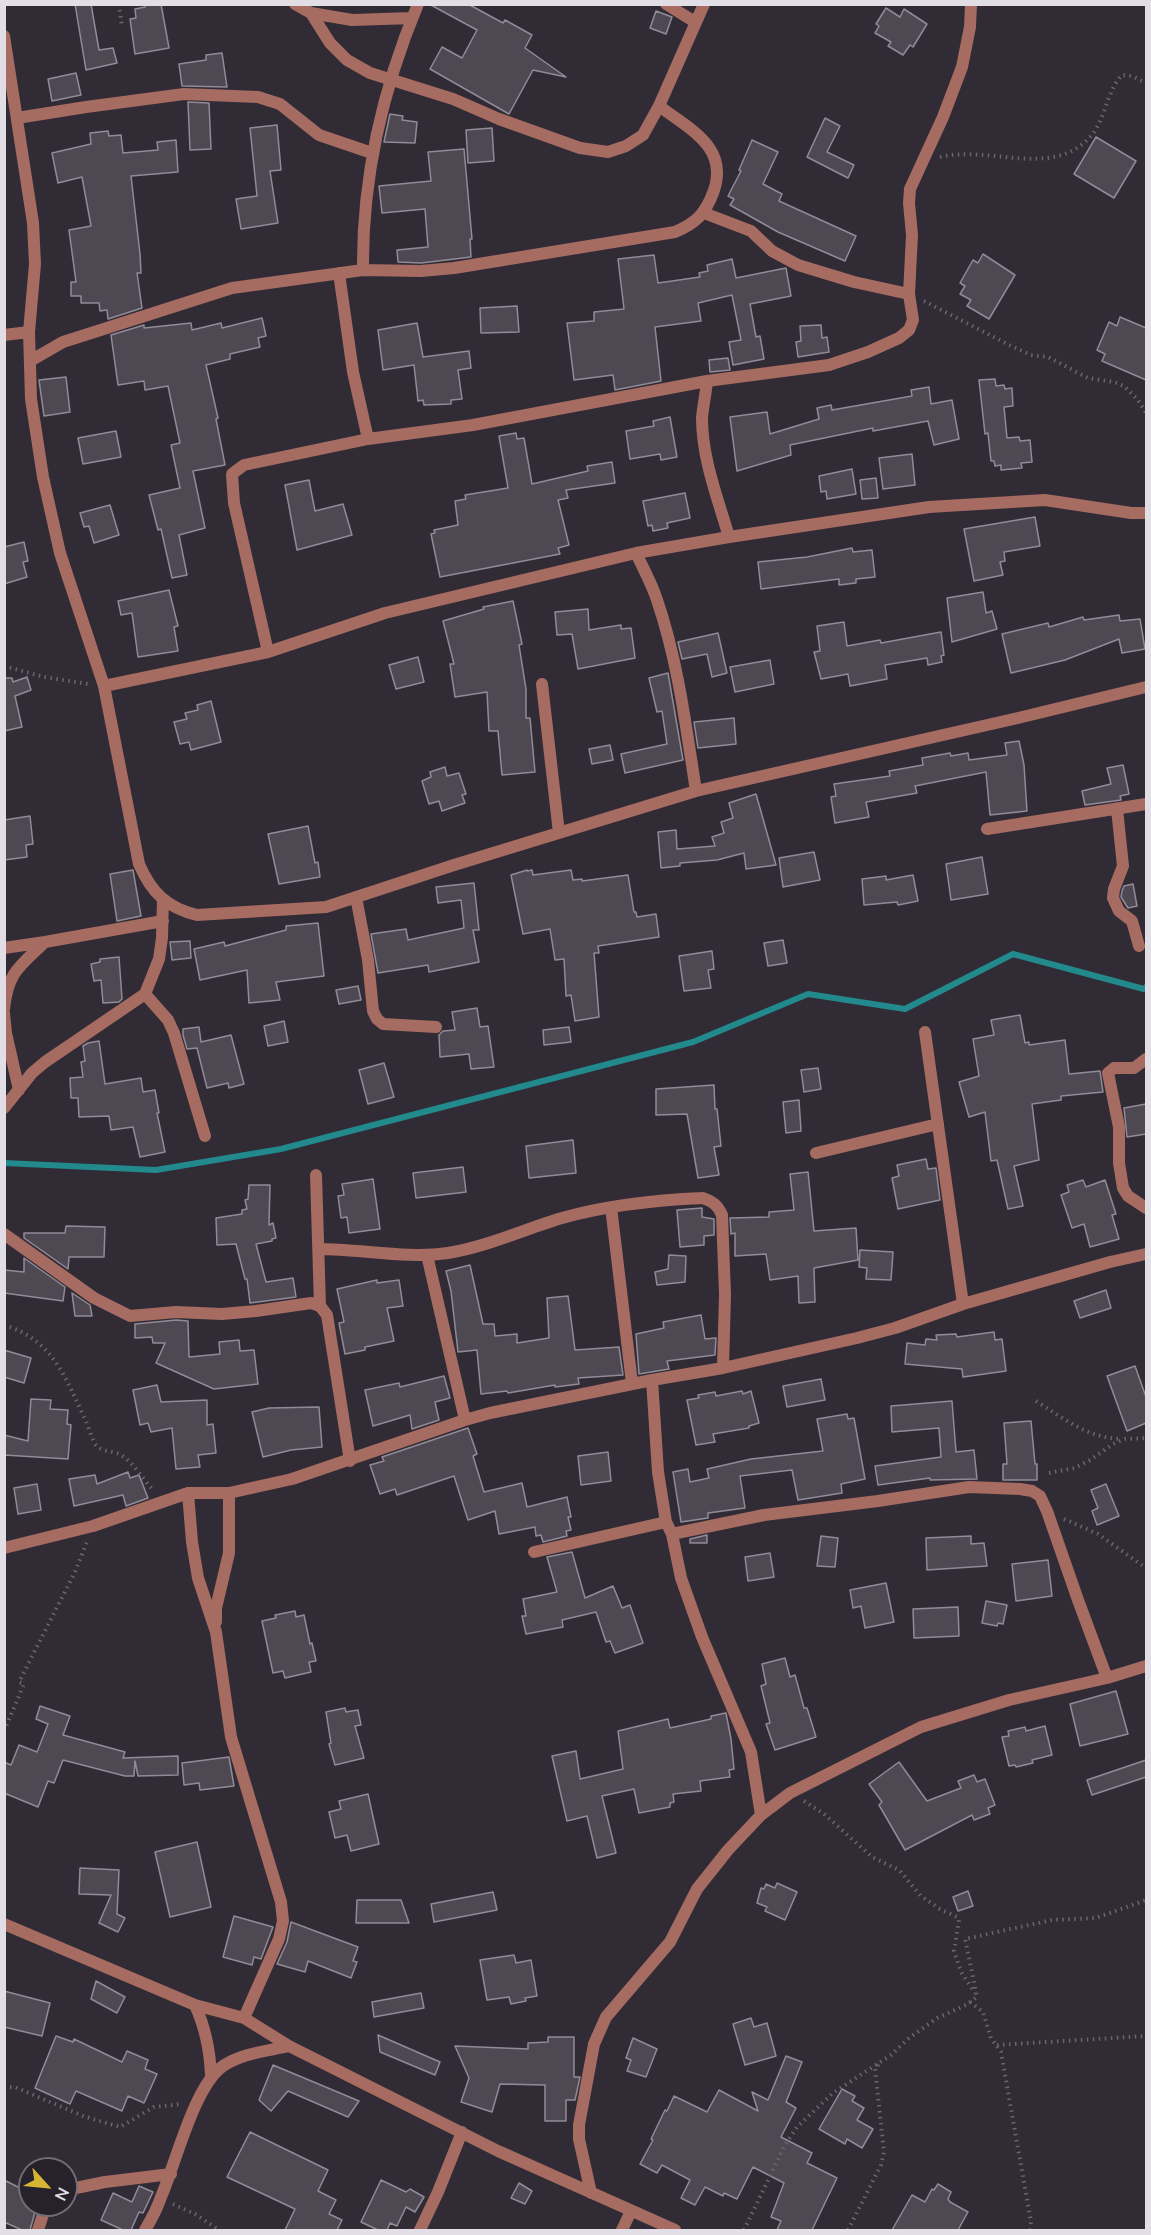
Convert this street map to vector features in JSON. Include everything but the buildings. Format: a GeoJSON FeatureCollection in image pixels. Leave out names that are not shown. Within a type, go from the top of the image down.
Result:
{"type":"FeatureCollection","features":[{"type":"Feature","properties":{"kind":"street"},"geometry":{"type":"LineString","coordinates":[[296,4],[311,13],[352,20],[412,18]]}},
{"type":"Feature","properties":{"kind":"street"},"geometry":{"type":"LineString","coordinates":[[363,270],[363,229],[372,153],[392,79],[418,4]]}},
{"type":"Feature","properties":{"kind":"street"},"geometry":{"type":"LineString","coordinates":[[666,4],[695,22]]}},
{"type":"Feature","properties":{"kind":"street"},"geometry":{"type":"LineString","coordinates":[[311,13],[330,43],[347,60],[369,73],[453,99],[580,148],[608,152],[626,146],[642,135],[659,106],[704,4]]}},
{"type":"Feature","properties":{"kind":"street"},"geometry":{"type":"LineString","coordinates":[[268,652],[234,502],[232,474],[244,465],[368,439],[473,425],[707,381],[829,365],[868,352],[899,338],[909,330],[913,320],[909,294],[912,235],[910,189],[943,117],[962,67],[970,27],[971,4]]}},
{"type":"Feature","properties":{"kind":"street"},"geometry":{"type":"LineString","coordinates":[[4,36],[28,187],[34,244],[35,264],[29,332],[31,399],[43,477],[60,553],[104,686],[139,864],[146,882],[179,911],[197,915],[326,907],[696,791],[1146,687]]}},
{"type":"Feature","properties":{"kind":"street"},"geometry":{"type":"LineString","coordinates":[[18,118],[86,106],[184,94],[258,97],[280,104],[319,135],[372,153]]}},
{"type":"Feature","properties":{"kind":"street"},"geometry":{"type":"LineString","coordinates":[[30,361],[63,342],[232,288],[363,270],[421,271],[454,268],[663,236],[686,227],[704,213],[718,179],[717,159],[699,136],[659,106]]}},
{"type":"Feature","properties":{"kind":"street"},"geometry":{"type":"LineString","coordinates":[[704,213],[751,231],[772,251],[798,265],[854,282],[909,294]]}},
{"type":"Feature","properties":{"kind":"street"},"geometry":{"type":"LineString","coordinates":[[339,273],[353,372],[368,439]]}},
{"type":"Feature","properties":{"kind":"street"},"geometry":{"type":"LineString","coordinates":[[4,335],[29,332]]}},
{"type":"Feature","properties":{"kind":"street"},"geometry":{"type":"LineString","coordinates":[[707,381],[702,416],[703,436],[707,459],[729,537]]}},
{"type":"Feature","properties":{"kind":"street"},"geometry":{"type":"LineString","coordinates":[[104,686],[268,652],[386,613],[636,553],[729,537],[929,507],[1045,500],[1131,513],[1146,513]]}},
{"type":"Feature","properties":{"kind":"street"},"geometry":{"type":"LineString","coordinates":[[636,553],[657,598],[669,640],[676,668],[696,791]]}},
{"type":"Feature","properties":{"kind":"street"},"geometry":{"type":"LineString","coordinates":[[542,684],[559,833]]}},
{"type":"Feature","properties":{"kind":"street"},"geometry":{"type":"LineString","coordinates":[[987,829],[1146,804]]}},
{"type":"Feature","properties":{"kind":"street"},"geometry":{"type":"LineString","coordinates":[[1117,809],[1123,866],[1113,898],[1119,911],[1132,921],[1138,946]]}},
{"type":"Feature","properties":{"kind":"street"},"geometry":{"type":"LineString","coordinates":[[356,897],[368,960],[373,1011],[377,1019],[383,1024],[436,1027]]}},
{"type":"Feature","properties":{"kind":"street"},"geometry":{"type":"LineString","coordinates":[[4,1108],[45,1062],[146,994],[159,959],[163,899]]}},
{"type":"Feature","properties":{"kind":"street"},"geometry":{"type":"LineString","coordinates":[[4,948],[163,921]]}},
{"type":"Feature","properties":{"kind":"street"},"geometry":{"type":"LineString","coordinates":[[19,1090],[6,1033],[4,1011],[10,978],[16,969],[45,942]]}},
{"type":"Feature","properties":{"kind":"street"},"geometry":{"type":"LineString","coordinates":[[146,994],[168,1020],[174,1033],[205,1136]]}},
{"type":"Feature","properties":{"kind":"street"},"geometry":{"type":"LineString","coordinates":[[925,1032],[963,1304]]}},
{"type":"Feature","properties":{"kind":"street"},"geometry":{"type":"LineString","coordinates":[[1146,1059],[1134,1068],[1114,1068],[1108,1073],[1119,1127],[1119,1163],[1123,1188],[1128,1196],[1146,1208]]}},
{"type":"Feature","properties":{"kind":"street"},"geometry":{"type":"LineString","coordinates":[[816,1154],[938,1124]]}},
{"type":"Feature","properties":{"kind":"street"},"geometry":{"type":"LineString","coordinates":[[316,1175],[320,1306],[327,1316],[350,1461]]}},
{"type":"Feature","properties":{"kind":"street"},"geometry":{"type":"LineString","coordinates":[[319,1249],[427,1255],[461,1249],[564,1218],[611,1207],[703,1198],[719,1207],[722,1215],[725,1294],[723,1368]]}},
{"type":"Feature","properties":{"kind":"street"},"geometry":{"type":"LineString","coordinates":[[611,1207],[632,1383]]}},
{"type":"Feature","properties":{"kind":"street"},"geometry":{"type":"LineString","coordinates":[[4,1234],[94,1298],[130,1316],[176,1312],[222,1314],[311,1303],[320,1306]]}},
{"type":"Feature","properties":{"kind":"street"},"geometry":{"type":"LineString","coordinates":[[4,1548],[93,1526],[188,1493],[229,1493],[292,1479],[465,1420],[632,1383],[723,1368],[857,1338],[895,1328],[963,1304],[1146,1254]]}},
{"type":"Feature","properties":{"kind":"street"},"geometry":{"type":"LineString","coordinates":[[427,1255],[465,1420]]}},
{"type":"Feature","properties":{"kind":"street"},"geometry":{"type":"LineString","coordinates":[[652,1380],[658,1472],[666,1522],[672,1534],[681,1578],[702,1637],[751,1752],[761,1815]]}},
{"type":"Feature","properties":{"kind":"street"},"geometry":{"type":"LineString","coordinates":[[672,1534],[764,1515],[969,1487],[1020,1488],[1032,1491],[1040,1496],[1047,1511],[1107,1678]]}},
{"type":"Feature","properties":{"kind":"street"},"geometry":{"type":"LineString","coordinates":[[188,1493],[198,1578],[216,1632]]}},
{"type":"Feature","properties":{"kind":"street"},"geometry":{"type":"LineString","coordinates":[[229,1493],[229,1553],[216,1608],[216,1632],[231,1737],[281,1902],[283,1921],[279,1939],[244,2018]]}},
{"type":"Feature","properties":{"kind":"street"},"geometry":{"type":"LineString","coordinates":[[534,1552],[666,1522]]}},
{"type":"Feature","properties":{"kind":"street"},"geometry":{"type":"LineString","coordinates":[[591,2193],[579,2139],[579,2125],[588,2070],[606,2017],[670,1942],[697,1889],[728,1850],[761,1815],[790,1793],[921,1726],[1009,1700],[1107,1678],[1146,1665]]}},
{"type":"Feature","properties":{"kind":"street"},"geometry":{"type":"LineString","coordinates":[[4,1924],[195,2005],[244,2018],[289,2046],[498,2151],[675,2230]]}},
{"type":"Feature","properties":{"kind":"street"},"geometry":{"type":"LineString","coordinates":[[195,2005],[205,2027],[210,2048],[211,2076]]}},
{"type":"Feature","properties":{"kind":"street"},"geometry":{"type":"LineString","coordinates":[[145,2230],[161,2199],[197,2104],[211,2076],[238,2058],[289,2046]]}},
{"type":"Feature","properties":{"kind":"street"},"geometry":{"type":"LineString","coordinates":[[420,2230],[462,2132]]}},
{"type":"Feature","properties":{"kind":"street"},"geometry":{"type":"LineString","coordinates":[[78,2188],[171,2174]]}},
{"type":"Feature","properties":{"kind":"street"},"geometry":{"type":"LineString","coordinates":[[622,2230],[631,2211]]}},
{"type":"Feature","properties":{"kind":"path"},"geometry":{"type":"LineString","coordinates":[[119,4],[122,27]]}},
{"type":"Feature","properties":{"kind":"path"},"geometry":{"type":"LineString","coordinates":[[922,161],[951,154],[995,155],[1044,160],[1064,155],[1076,150],[1091,136],[1122,75],[1132,76],[1146,83]]}},
{"type":"Feature","properties":{"kind":"path"},"geometry":{"type":"LineString","coordinates":[[909,294],[1031,355],[1048,357],[1088,378],[1124,386],[1138,400],[1146,413]]}},
{"type":"Feature","properties":{"kind":"path"},"geometry":{"type":"LineString","coordinates":[[4,666],[44,677],[104,686]]}},
{"type":"Feature","properties":{"kind":"path"},"geometry":{"type":"LineString","coordinates":[[4,1325],[19,1330],[43,1345],[72,1392],[95,1444],[104,1451],[123,1456],[162,1502]]}},
{"type":"Feature","properties":{"kind":"path"},"geometry":{"type":"LineString","coordinates":[[1036,1401],[1100,1437],[1146,1438]]}},
{"type":"Feature","properties":{"kind":"path"},"geometry":{"type":"LineString","coordinates":[[1049,1473],[1075,1468],[1125,1439]]}},
{"type":"Feature","properties":{"kind":"path"},"geometry":{"type":"LineString","coordinates":[[1047,1511],[1098,1534],[1146,1568]]}},
{"type":"Feature","properties":{"kind":"path"},"geometry":{"type":"LineString","coordinates":[[4,1731],[24,1684],[19,1682],[75,1572],[93,1526]]}},
{"type":"Feature","properties":{"kind":"path"},"geometry":{"type":"LineString","coordinates":[[790,1793],[824,1814],[873,1857],[899,1870],[921,1896],[957,1917],[954,1951],[961,1972],[977,1997]]}},
{"type":"Feature","properties":{"kind":"path"},"geometry":{"type":"LineString","coordinates":[[977,1997],[965,1939],[1052,1920],[1096,1918],[1146,1900]]}},
{"type":"Feature","properties":{"kind":"path"},"geometry":{"type":"LineString","coordinates":[[848,2230],[881,2165],[884,2152],[875,2069],[908,2038],[937,2018],[977,1997]]}},
{"type":"Feature","properties":{"kind":"path"},"geometry":{"type":"LineString","coordinates":[[971,2001],[969,2001],[983,2013],[1005,2066],[1030,2230]]}},
{"type":"Feature","properties":{"kind":"path"},"geometry":{"type":"LineString","coordinates":[[996,2045],[1146,2037]]}},
{"type":"Feature","properties":{"kind":"path"},"geometry":{"type":"LineString","coordinates":[[744,2230],[784,2145],[797,2127],[833,2092],[884,2060]]}},
{"type":"Feature","properties":{"kind":"path"},"geometry":{"type":"LineString","coordinates":[[4,2087],[23,2090],[83,2116],[120,2127],[154,2107],[197,2104]]}},
{"type":"Feature","properties":{"kind":"path"},"geometry":{"type":"LineString","coordinates":[[161,2199],[195,2214],[219,2230]]}},
{"type":"Feature","properties":{"kind":"waterway"},"geometry":{"type":"LineString","coordinates":[[4,1163],[156,1170],[281,1149],[693,1042],[808,994],[905,1009],[1013,954],[1144,989],[1146,987]]}}]}
